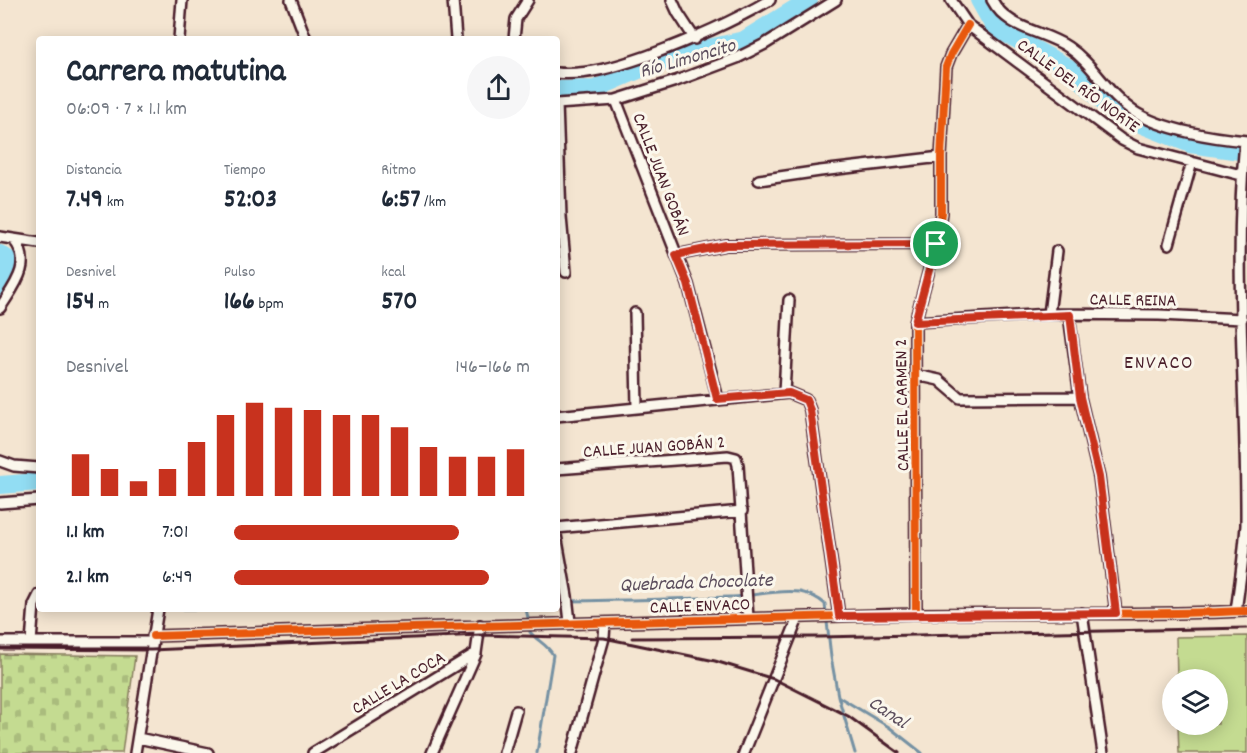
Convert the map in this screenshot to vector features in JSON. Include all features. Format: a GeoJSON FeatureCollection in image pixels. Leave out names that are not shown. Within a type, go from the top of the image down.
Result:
{"type":"FeatureCollection","features":[{"type":"Feature","properties":{"kind":"street"},"geometry":{"type":"LineString","coordinates":[[179,36],[182,0]]}},
{"type":"Feature","properties":{"kind":"street"},"geometry":{"type":"LineString","coordinates":[[291,0],[305,36]]}},
{"type":"Feature","properties":{"kind":"street"},"geometry":{"type":"LineString","coordinates":[[453,0],[456,36]]}},
{"type":"Feature","properties":{"kind":"street"},"geometry":{"type":"LineString","coordinates":[[514,36],[516,19],[528,0]]}},
{"type":"Feature","properties":{"kind":"street"},"geometry":{"type":"LineString","coordinates":[[672,0],[695,39]]}},
{"type":"Feature","properties":{"kind":"street"},"geometry":{"type":"LineString","coordinates":[[560,73],[573,75],[618,66],[695,39],[734,21],[770,0]]}},
{"type":"Feature","properties":{"kind":"street"},"geometry":{"type":"LineString","coordinates":[[560,104],[616,100],[676,81],[737,58],[765,44],[836,0]]}},
{"type":"Feature","properties":{"kind":"street","name":"CALLE DEL RÍO NORTE"},"geometry":{"type":"LineString","coordinates":[[951,0],[968,25],[1122,140],[1138,148],[1192,162],[1241,170]]}},
{"type":"Feature","properties":{"kind":"street"},"geometry":{"type":"LineString","coordinates":[[992,0],[1005,17],[1017,25],[1065,45],[1082,57],[1132,111],[1170,127],[1245,143],[1241,170],[1246,524],[1236,611]]}},
{"type":"Feature","properties":{"kind":"street","name":"CALLE EL CARMEN 2"},"geometry":{"type":"LineString","coordinates":[[916,614],[915,322],[936,244],[941,213],[941,157],[946,67],[968,25]]}},
{"type":"Feature","properties":{"kind":"street","name":"CALLE JUAN GOBÁN"},"geometry":{"type":"LineString","coordinates":[[616,100],[688,284],[717,399]]}},
{"type":"Feature","properties":{"kind":"street"},"geometry":{"type":"LineString","coordinates":[[759,180],[941,157]]}},
{"type":"Feature","properties":{"kind":"street"},"geometry":{"type":"LineString","coordinates":[[1169,244],[1192,162]]}},
{"type":"Feature","properties":{"kind":"street"},"geometry":{"type":"LineString","coordinates":[[560,189],[566,272]]}},
{"type":"Feature","properties":{"kind":"street"},"geometry":{"type":"LineString","coordinates":[[0,237],[36,243]]}},
{"type":"Feature","properties":{"kind":"street"},"geometry":{"type":"LineString","coordinates":[[0,308],[22,272],[21,248],[14,240]]}},
{"type":"Feature","properties":{"kind":"street"},"geometry":{"type":"LineString","coordinates":[[676,255],[726,245],[936,244]]}},
{"type":"Feature","properties":{"kind":"street"},"geometry":{"type":"LineString","coordinates":[[1049,314],[1057,251]]}},
{"type":"Feature","properties":{"kind":"street"},"geometry":{"type":"LineString","coordinates":[[784,393],[789,300]]}},
{"type":"Feature","properties":{"kind":"street"},"geometry":{"type":"LineString","coordinates":[[635,313],[637,407]]}},
{"type":"Feature","properties":{"kind":"street","name":"CALLE REINA"},"geometry":{"type":"LineString","coordinates":[[915,322],[1049,314],[1158,315],[1242,319]]}},
{"type":"Feature","properties":{"kind":"street"},"geometry":{"type":"LineString","coordinates":[[1070,315],[1080,397],[1099,477],[1116,613]]}},
{"type":"Feature","properties":{"kind":"street"},"geometry":{"type":"LineString","coordinates":[[916,375],[939,380],[960,398],[1080,397]]}},
{"type":"Feature","properties":{"kind":"street"},"geometry":{"type":"LineString","coordinates":[[560,416],[784,393],[806,400],[810,410],[836,616]]}},
{"type":"Feature","properties":{"kind":"street","name":"CALLE JUAN GOBÁN 2"},"geometry":{"type":"LineString","coordinates":[[560,469],[733,456],[738,465],[747,614]]}},
{"type":"Feature","properties":{"kind":"street"},"geometry":{"type":"LineString","coordinates":[[0,461],[14,466],[36,468]]}},
{"type":"Feature","properties":{"kind":"street"},"geometry":{"type":"LineString","coordinates":[[0,503],[36,500]]}},
{"type":"Feature","properties":{"kind":"street"},"geometry":{"type":"LineString","coordinates":[[560,528],[742,511]]}},
{"type":"Feature","properties":{"kind":"street"},"geometry":{"type":"LineString","coordinates":[[560,557],[570,622]]}},
{"type":"Feature","properties":{"kind":"street"},"geometry":{"type":"LineString","coordinates":[[31,642],[36,601]]}},
{"type":"Feature","properties":{"kind":"street","name":"CALLE ENVACO"},"geometry":{"type":"LineString","coordinates":[[0,642],[153,639],[570,622],[605,623],[747,614],[798,618],[916,614],[1247,611]]}},
{"type":"Feature","properties":{"kind":"street"},"geometry":{"type":"LineString","coordinates":[[135,753],[157,612]]}},
{"type":"Feature","properties":{"kind":"street"},"geometry":{"type":"LineString","coordinates":[[1082,613],[1103,753]]}},
{"type":"Feature","properties":{"kind":"street"},"geometry":{"type":"LineString","coordinates":[[744,753],[798,618]]}},
{"type":"Feature","properties":{"kind":"street"},"geometry":{"type":"LineString","coordinates":[[572,753],[604,638],[605,623]]}},
{"type":"Feature","properties":{"kind":"street"},"geometry":{"type":"LineString","coordinates":[[432,753],[476,653],[480,625]]}},
{"type":"Feature","properties":{"kind":"street","name":"CALLE LA COCA"},"geometry":{"type":"LineString","coordinates":[[313,753],[476,653]]}},
{"type":"Feature","properties":{"kind":"street"},"geometry":{"type":"LineString","coordinates":[[504,753],[516,711]]}},
{"type":"Feature","properties":{"kind":"street"},"geometry":{"type":"LineString","coordinates":[[138,738],[208,753]]}},
{"type":"Feature","properties":{"kind":"green space"},"geometry":{"type":"Polygon","coordinates":[[[1247,636],[1247,753],[1179,753],[1178,735],[1228,735],[1228,669],[1177,669],[1176,637],[1247,636]]]}},
{"type":"Feature","properties":{"kind":"green space"},"geometry":{"type":"Polygon","coordinates":[[[0,654],[135,656],[122,753],[0,753],[0,654]]]}},
{"type":"Feature","properties":{"kind":"waterway","name":"Río Limoncito"},"geometry":{"type":"LineString","coordinates":[[560,90],[595,89],[641,69],[696,51],[744,40],[809,0]]}},
{"type":"Feature","properties":{"kind":"waterway","name":"Río Limoncito"},"geometry":{"type":"LineString","coordinates":[[979,0],[994,27],[1069,68],[1115,114],[1190,144],[1247,152]]}},
{"type":"Feature","properties":{"kind":"waterway","name":"Río Limoncito"},"geometry":{"type":"LineString","coordinates":[[0,254],[9,260],[6,280],[0,288]]}},
{"type":"Feature","properties":{"kind":"waterway","name":"Río Limoncito"},"geometry":{"type":"LineString","coordinates":[[0,485],[36,482]]}},
{"type":"Feature","properties":{"kind":"waterway","name":"Quebrada Chocolate"},"geometry":{"type":"LineString","coordinates":[[560,601],[732,597],[783,591],[800,592],[819,599],[825,604],[838,696],[855,753]]}},
{"type":"Feature","properties":{"kind":"waterway"},"geometry":{"type":"LineString","coordinates":[[527,612],[528,618]]}},
{"type":"Feature","properties":{"kind":"waterway"},"geometry":{"type":"LineString","coordinates":[[530,632],[553,655],[537,753]]}},
{"type":"Feature","properties":{"kind":"waterway","name":"Canal"},"geometry":{"type":"LineString","coordinates":[[839,697],[889,727],[922,753]]}},
{"type":"Feature","properties":{"kind":"railway"},"geometry":{"type":"LineString","coordinates":[[632,638],[820,637],[1247,628]]}},
{"type":"Feature","properties":{"kind":"railway"},"geometry":{"type":"LineString","coordinates":[[0,649],[151,650],[480,635],[604,638],[715,661],[774,679],[848,716],[899,753]]}},
{"type":"Feature","properties":{"kind":"cycle path"},"geometry":{"type":"LineString","coordinates":[[916,614],[915,322],[936,244],[941,213],[941,157],[946,67],[968,25]]}},
{"type":"Feature","properties":{"kind":"cycle path"},"geometry":{"type":"LineString","coordinates":[[153,636],[817,616],[1247,611]]}},
{"type":"Feature","properties":{"kind":"district","name":"ENVACO"},"geometry":{"type":"Point","coordinates":[1159,361]}},
{"type":"Feature","properties":{"kind":"route"},"geometry":{"type":"LineString","coordinates":[[936,244],[915,322],[1049,314],[1070,315],[1080,397],[1099,477],[1116,613],[839,616],[810,410],[806,400],[789,393],[717,399],[688,284],[676,255],[726,245],[936,244]]}}]}
